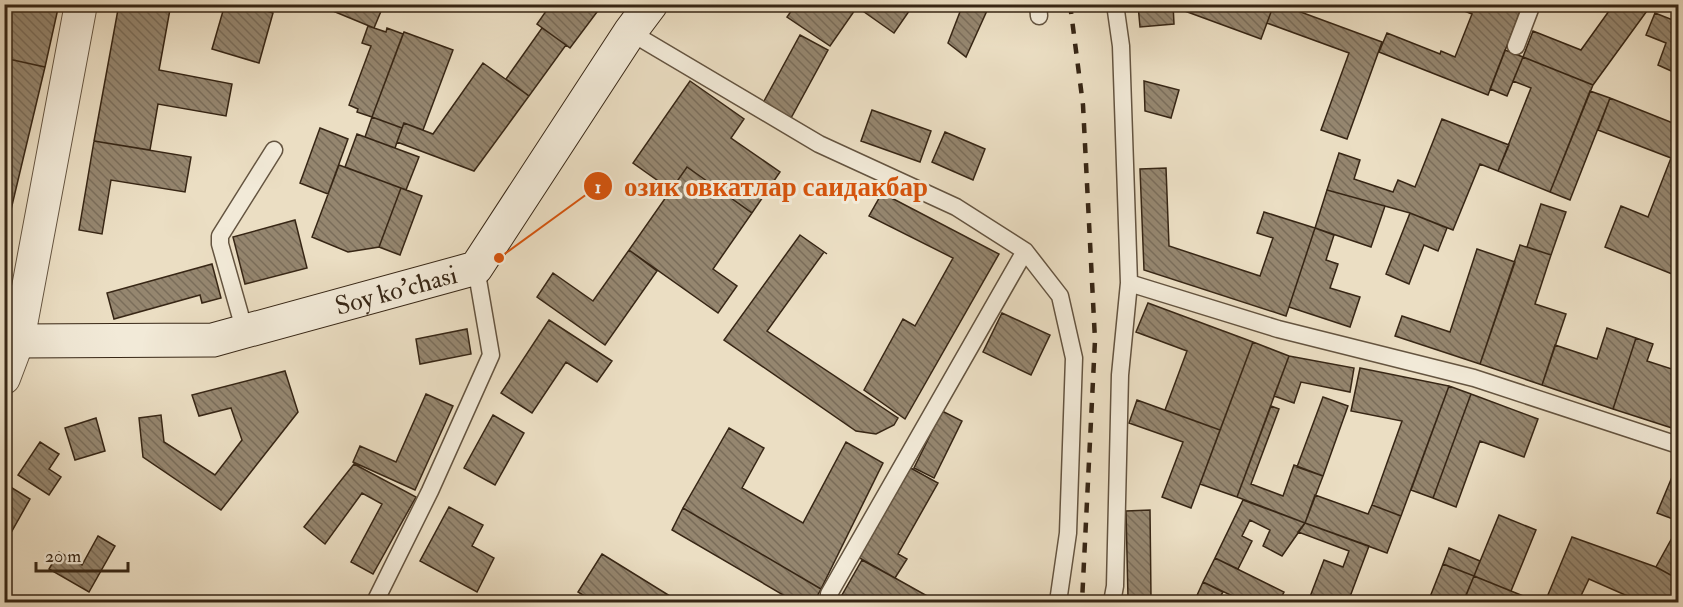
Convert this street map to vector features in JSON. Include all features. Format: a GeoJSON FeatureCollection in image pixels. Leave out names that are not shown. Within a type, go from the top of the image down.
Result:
{"type":"FeatureCollection","features":[{"type":"Feature","properties":{"kind":"main road","name":"Soy ko'chasi"},"geometry":{"type":"LineString","coordinates":[[11,339],[213,340],[476,268],[630,32],[651,4]]}},
{"type":"Feature","properties":{"kind":"street"},"geometry":{"type":"LineString","coordinates":[[4,378],[81,4]]}},
{"type":"Feature","properties":{"kind":"lane"},"geometry":{"type":"LineString","coordinates":[[1112,603],[1115,586],[1120,375],[1129,283],[1121,46],[1115,4]]}},
{"type":"Feature","properties":{"kind":"lane"},"geometry":{"type":"LineString","coordinates":[[1516,45],[1532,4]]}},
{"type":"Feature","properties":{"kind":"lane"},"geometry":{"type":"LineString","coordinates":[[630,32],[819,144],[956,207],[1025,251],[1060,296],[1074,358],[1068,533],[1058,603]]}},
{"type":"Feature","properties":{"kind":"lane"},"geometry":{"type":"LineString","coordinates":[[245,332],[220,244],[220,236],[274,150]]}},
{"type":"Feature","properties":{"kind":"lane"},"geometry":{"type":"LineString","coordinates":[[829,594],[1025,251]]}},
{"type":"Feature","properties":{"kind":"lane"},"geometry":{"type":"LineString","coordinates":[[375,603],[430,491],[491,355],[476,268]]}},
{"type":"Feature","properties":{"kind":"lane"},"geometry":{"type":"LineString","coordinates":[[1129,283],[1278,329],[1474,378],[1678,446]]}},
{"type":"Feature","properties":{"kind":"building"},"geometry":{"type":"Polygon","coordinates":[[[4,4],[59,4],[45,67],[4,58],[4,4]]]}},
{"type":"Feature","properties":{"kind":"building"},"geometry":{"type":"Polygon","coordinates":[[[119,4],[171,4],[159,70],[232,84],[226,116],[158,104],[150,150],[94,141],[119,4]]]}},
{"type":"Feature","properties":{"kind":"building"},"geometry":{"type":"Polygon","coordinates":[[[225,4],[244,4],[273,13],[259,63],[212,49],[225,4]]]}},
{"type":"Feature","properties":{"kind":"building"},"geometry":{"type":"Polygon","coordinates":[[[316,4],[384,4],[374,28],[316,4]]]}},
{"type":"Feature","properties":{"kind":"building"},"geometry":{"type":"Polygon","coordinates":[[[545,4],[603,4],[570,48],[537,24],[549,7],[545,4]]]}},
{"type":"Feature","properties":{"kind":"building"},"geometry":{"type":"Polygon","coordinates":[[[796,4],[914,4],[894,33],[857,7],[830,46],[787,17],[796,4]]]}},
{"type":"Feature","properties":{"kind":"building"},"geometry":{"type":"Polygon","coordinates":[[[963,4],[990,4],[966,57],[948,43],[963,4]]]}},
{"type":"Feature","properties":{"kind":"building"},"geometry":{"type":"Polygon","coordinates":[[[1173,4],[1174,24],[1140,27],[1138,5],[1173,4]]]}},
{"type":"Feature","properties":{"kind":"building"},"geometry":{"type":"Polygon","coordinates":[[[1184,4],[1274,4],[1261,39],[1182,10],[1184,4]]]}},
{"type":"Feature","properties":{"kind":"building"},"geometry":{"type":"Polygon","coordinates":[[[1274,4],[1382,42],[1347,139],[1321,130],[1349,53],[1267,23],[1274,4]]]}},
{"type":"Feature","properties":{"kind":"building"},"geometry":{"type":"Polygon","coordinates":[[[1459,4],[1523,4],[1488,95],[1379,52],[1387,33],[1440,54],[1441,51],[1455,57],[1472,14],[1457,8],[1459,4]]]}},
{"type":"Feature","properties":{"kind":"building"},"geometry":{"type":"Polygon","coordinates":[[[1614,4],[1652,4],[1593,85],[1523,57],[1533,31],[1581,50],[1614,4]]]}},
{"type":"Feature","properties":{"kind":"building"},"geometry":{"type":"Polygon","coordinates":[[[1655,13],[1678,22],[1678,74],[1658,65],[1666,43],[1646,35],[1655,13]]]}},
{"type":"Feature","properties":{"kind":"building"},"geometry":{"type":"Polygon","coordinates":[[[368,26],[386,32],[387,28],[403,34],[372,117],[357,112],[358,109],[349,105],[371,46],[362,43],[368,26]]]}},
{"type":"Feature","properties":{"kind":"building"},"geometry":{"type":"Polygon","coordinates":[[[542,28],[566,45],[529,96],[506,79],[542,28]]]}},
{"type":"Feature","properties":{"kind":"building"},"geometry":{"type":"Polygon","coordinates":[[[404,32],[453,50],[423,130],[404,123],[402,128],[372,117],[404,32]]]}},
{"type":"Feature","properties":{"kind":"building"},"geometry":{"type":"Polygon","coordinates":[[[800,35],[828,50],[791,118],[763,103],[800,35]]]}},
{"type":"Feature","properties":{"kind":"building"},"geometry":{"type":"Polygon","coordinates":[[[1505,50],[1523,57],[1507,96],[1490,89],[1505,50]]]}},
{"type":"Feature","properties":{"kind":"building"},"geometry":{"type":"Polygon","coordinates":[[[1523,57],[1593,85],[1550,192],[1498,171],[1531,88],[1513,81],[1523,57]]]}},
{"type":"Feature","properties":{"kind":"building"},"geometry":{"type":"Polygon","coordinates":[[[4,58],[45,67],[4,239],[4,58]]]}},
{"type":"Feature","properties":{"kind":"building"},"geometry":{"type":"Polygon","coordinates":[[[483,63],[529,96],[474,171],[397,142],[404,123],[433,134],[483,63]]]}},
{"type":"Feature","properties":{"kind":"building"},"geometry":{"type":"Polygon","coordinates":[[[690,81],[744,119],[731,138],[780,172],[752,213],[687,167],[671,190],[633,163],[690,81]]]}},
{"type":"Feature","properties":{"kind":"building"},"geometry":{"type":"Polygon","coordinates":[[[1144,81],[1179,90],[1171,118],[1145,111],[1144,81]]]}},
{"type":"Feature","properties":{"kind":"building"},"geometry":{"type":"Polygon","coordinates":[[[1590,91],[1610,98],[1570,200],[1550,192],[1590,91]]]}},
{"type":"Feature","properties":{"kind":"building"},"geometry":{"type":"Polygon","coordinates":[[[1610,98],[1678,125],[1678,256],[1672,274],[1605,247],[1621,206],[1648,217],[1671,158],[1598,130],[1610,98]]]}},
{"type":"Feature","properties":{"kind":"building"},"geometry":{"type":"Polygon","coordinates":[[[872,110],[931,131],[920,162],[861,141],[872,110]]]}},
{"type":"Feature","properties":{"kind":"building"},"geometry":{"type":"Polygon","coordinates":[[[372,117],[402,128],[395,148],[365,137],[372,117]]]}},
{"type":"Feature","properties":{"kind":"building"},"geometry":{"type":"Polygon","coordinates":[[[1442,119],[1509,145],[1498,171],[1480,164],[1453,230],[1410,213],[1327,190],[1339,153],[1360,160],[1354,179],[1393,192],[1398,180],[1415,187],[1442,119]]]}},
{"type":"Feature","properties":{"kind":"building"},"geometry":{"type":"Polygon","coordinates":[[[320,128],[348,139],[328,194],[300,183],[320,128]]]}},
{"type":"Feature","properties":{"kind":"building"},"geometry":{"type":"Polygon","coordinates":[[[945,132],[985,149],[973,180],[932,162],[945,132]]]}},
{"type":"Feature","properties":{"kind":"building"},"geometry":{"type":"Polygon","coordinates":[[[357,134],[419,157],[406,190],[345,167],[357,134]]]}},
{"type":"Feature","properties":{"kind":"building"},"geometry":{"type":"Polygon","coordinates":[[[94,141],[191,157],[185,192],[111,180],[102,234],[79,230],[94,141]]]}},
{"type":"Feature","properties":{"kind":"building"},"geometry":{"type":"Polygon","coordinates":[[[339,165],[401,188],[379,247],[348,252],[312,237],[339,165]]]}},
{"type":"Feature","properties":{"kind":"building"},"geometry":{"type":"Polygon","coordinates":[[[687,167],[752,213],[713,269],[737,286],[718,313],[629,250],[687,167]]]}},
{"type":"Feature","properties":{"kind":"building"},"geometry":{"type":"Polygon","coordinates":[[[1166,168],[1169,246],[1260,276],[1273,238],[1257,233],[1264,212],[1315,228],[1286,316],[1144,270],[1140,169],[1166,168]]]}},
{"type":"Feature","properties":{"kind":"building"},"geometry":{"type":"Polygon","coordinates":[[[401,188],[422,196],[400,255],[379,247],[401,188]]]}},
{"type":"Feature","properties":{"kind":"building"},"geometry":{"type":"Polygon","coordinates":[[[1327,190],[1385,206],[1371,247],[1315,228],[1327,190]]]}},
{"type":"Feature","properties":{"kind":"building"},"geometry":{"type":"Polygon","coordinates":[[[882,193],[999,254],[905,419],[864,390],[903,319],[915,326],[953,258],[869,216],[882,193]]]}},
{"type":"Feature","properties":{"kind":"building"},"geometry":{"type":"Polygon","coordinates":[[[1541,204],[1566,212],[1551,255],[1527,247],[1541,204]]]}},
{"type":"Feature","properties":{"kind":"building"},"geometry":{"type":"Polygon","coordinates":[[[1410,213],[1447,228],[1438,251],[1424,245],[1409,284],[1386,274],[1410,213]]]}},
{"type":"Feature","properties":{"kind":"building"},"geometry":{"type":"Polygon","coordinates":[[[295,220],[307,268],[245,284],[233,237],[295,220]]]}},
{"type":"Feature","properties":{"kind":"building"},"geometry":{"type":"Polygon","coordinates":[[[1315,228],[1334,235],[1326,260],[1338,264],[1330,288],[1360,297],[1350,327],[1289,307],[1315,228]]]}},
{"type":"Feature","properties":{"kind":"building"},"geometry":{"type":"Polygon","coordinates":[[[800,235],[827,254],[824,252],[767,331],[898,418],[894,425],[876,434],[856,431],[724,340],[800,235]]]}},
{"type":"Feature","properties":{"kind":"building"},"geometry":{"type":"Polygon","coordinates":[[[1520,245],[1551,255],[1535,304],[1566,314],[1542,385],[1480,364],[1520,245]]]}},
{"type":"Feature","properties":{"kind":"building"},"geometry":{"type":"Polygon","coordinates":[[[1477,249],[1515,262],[1480,364],[1395,336],[1402,316],[1450,332],[1477,249]]]}},
{"type":"Feature","properties":{"kind":"building"},"geometry":{"type":"Polygon","coordinates":[[[629,250],[657,271],[605,345],[537,297],[553,273],[593,301],[629,250]]]}},
{"type":"Feature","properties":{"kind":"building"},"geometry":{"type":"Polygon","coordinates":[[[212,264],[221,298],[202,303],[200,295],[114,319],[107,293],[212,264]]]}},
{"type":"Feature","properties":{"kind":"building"},"geometry":{"type":"Polygon","coordinates":[[[1148,303],[1253,342],[1220,430],[1165,410],[1187,351],[1136,332],[1148,303]]]}},
{"type":"Feature","properties":{"kind":"building"},"geometry":{"type":"Polygon","coordinates":[[[1002,313],[1050,335],[1031,375],[983,352],[1002,313]]]}},
{"type":"Feature","properties":{"kind":"building"},"geometry":{"type":"Polygon","coordinates":[[[549,320],[612,361],[597,382],[566,362],[532,413],[501,393],[549,320]]]}},
{"type":"Feature","properties":{"kind":"building"},"geometry":{"type":"Polygon","coordinates":[[[1607,328],[1636,338],[1613,409],[1542,385],[1555,345],[1597,359],[1607,328]]]}},
{"type":"Feature","properties":{"kind":"building"},"geometry":{"type":"Polygon","coordinates":[[[467,329],[471,354],[420,364],[416,339],[467,329]]]}},
{"type":"Feature","properties":{"kind":"building"},"geometry":{"type":"Polygon","coordinates":[[[1636,338],[1653,344],[1647,361],[1678,371],[1678,419],[1675,429],[1613,409],[1636,338]]]}},
{"type":"Feature","properties":{"kind":"building"},"geometry":{"type":"Polygon","coordinates":[[[1253,342],[1289,356],[1237,497],[1200,484],[1253,342]]]}},
{"type":"Feature","properties":{"kind":"building"},"geometry":{"type":"Polygon","coordinates":[[[1289,356],[1354,368],[1350,392],[1301,382],[1294,403],[1274,396],[1289,356]]]}},
{"type":"Feature","properties":{"kind":"building"},"geometry":{"type":"Polygon","coordinates":[[[1360,368],[1449,386],[1401,516],[1372,505],[1402,421],[1351,411],[1360,368]]]}},
{"type":"Feature","properties":{"kind":"building"},"geometry":{"type":"Polygon","coordinates":[[[285,371],[298,412],[221,510],[143,457],[139,418],[161,415],[164,442],[215,475],[242,440],[231,408],[199,416],[192,395],[285,371]]]}},
{"type":"Feature","properties":{"kind":"building"},"geometry":{"type":"Polygon","coordinates":[[[1449,386],[1471,394],[1433,498],[1411,490],[1449,386]]]}},
{"type":"Feature","properties":{"kind":"building"},"geometry":{"type":"Polygon","coordinates":[[[426,394],[453,406],[415,490],[353,462],[360,446],[396,462],[426,394]]]}},
{"type":"Feature","properties":{"kind":"building"},"geometry":{"type":"Polygon","coordinates":[[[1471,394],[1538,419],[1524,457],[1480,441],[1456,507],[1433,498],[1471,394]]]}},
{"type":"Feature","properties":{"kind":"building"},"geometry":{"type":"Polygon","coordinates":[[[1323,397],[1348,406],[1323,476],[1297,467],[1323,397]]]}},
{"type":"Feature","properties":{"kind":"building"},"geometry":{"type":"Polygon","coordinates":[[[1137,400],[1220,430],[1191,508],[1162,497],[1183,442],[1129,423],[1137,400]]]}},
{"type":"Feature","properties":{"kind":"building"},"geometry":{"type":"Polygon","coordinates":[[[1271,406],[1279,409],[1251,484],[1283,496],[1294,465],[1323,476],[1305,523],[1237,497],[1271,406]]]}},
{"type":"Feature","properties":{"kind":"building"},"geometry":{"type":"Polygon","coordinates":[[[942,411],[962,421],[934,478],[914,468],[942,411]]]}},
{"type":"Feature","properties":{"kind":"building"},"geometry":{"type":"Polygon","coordinates":[[[493,415],[524,433],[495,485],[464,468],[493,415]]]}},
{"type":"Feature","properties":{"kind":"building"},"geometry":{"type":"Polygon","coordinates":[[[96,418],[105,451],[75,460],[65,428],[96,418]]]}},
{"type":"Feature","properties":{"kind":"building"},"geometry":{"type":"Polygon","coordinates":[[[729,428],[764,448],[742,488],[803,523],[846,442],[883,463],[821,589],[683,508],[729,428]]]}},
{"type":"Feature","properties":{"kind":"building"},"geometry":{"type":"Polygon","coordinates":[[[40,442],[59,454],[49,469],[61,477],[49,495],[18,475],[40,442]]]}},
{"type":"Feature","properties":{"kind":"building"},"geometry":{"type":"Polygon","coordinates":[[[354,464],[416,497],[373,574],[351,562],[382,504],[362,493],[325,544],[304,527],[354,464]]]}},
{"type":"Feature","properties":{"kind":"building"},"geometry":{"type":"Polygon","coordinates":[[[907,466],[938,483],[898,554],[907,559],[895,578],[856,556],[907,466]]]}},
{"type":"Feature","properties":{"kind":"building"},"geometry":{"type":"Polygon","coordinates":[[[1678,466],[1678,521],[1657,513],[1678,466]]]}},
{"type":"Feature","properties":{"kind":"building"},"geometry":{"type":"Polygon","coordinates":[[[4,483],[30,499],[8,538],[4,536],[4,483]]]}},
{"type":"Feature","properties":{"kind":"building"},"geometry":{"type":"Polygon","coordinates":[[[1315,495],[1368,514],[1372,505],[1401,516],[1387,553],[1305,523],[1315,495]]]}},
{"type":"Feature","properties":{"kind":"building"},"geometry":{"type":"Polygon","coordinates":[[[1243,500],[1305,523],[1282,556],[1263,546],[1270,530],[1250,520],[1242,536],[1252,541],[1238,569],[1215,558],[1243,500]]]}},
{"type":"Feature","properties":{"kind":"building"},"geometry":{"type":"Polygon","coordinates":[[[449,507],[483,525],[472,546],[494,558],[477,592],[420,561],[449,507]]]}},
{"type":"Feature","properties":{"kind":"building"},"geometry":{"type":"Polygon","coordinates":[[[683,508],[821,589],[814,602],[782,602],[785,596],[672,530],[683,508]]]}},
{"type":"Feature","properties":{"kind":"building"},"geometry":{"type":"Polygon","coordinates":[[[1150,510],[1151,597],[1128,598],[1126,511],[1150,510]]]}},
{"type":"Feature","properties":{"kind":"building"},"geometry":{"type":"Polygon","coordinates":[[[1499,515],[1536,530],[1511,591],[1474,576],[1499,515]]]}},
{"type":"Feature","properties":{"kind":"building"},"geometry":{"type":"Polygon","coordinates":[[[1305,523],[1369,546],[1348,602],[1308,602],[1324,560],[1343,567],[1349,551],[1298,532],[1305,523]]]}},
{"type":"Feature","properties":{"kind":"building"},"geometry":{"type":"Polygon","coordinates":[[[1678,527],[1678,579],[1656,567],[1678,527]]]}},
{"type":"Feature","properties":{"kind":"building"},"geometry":{"type":"Polygon","coordinates":[[[98,536],[115,546],[89,592],[49,569],[59,552],[82,565],[98,536]]]}},
{"type":"Feature","properties":{"kind":"building"},"geometry":{"type":"Polygon","coordinates":[[[1572,537],[1656,567],[1678,579],[1678,602],[1641,602],[1589,579],[1578,602],[1545,602],[1572,537]]]}},
{"type":"Feature","properties":{"kind":"building"},"geometry":{"type":"Polygon","coordinates":[[[1449,548],[1480,561],[1474,576],[1443,564],[1449,548]]]}},
{"type":"Feature","properties":{"kind":"building"},"geometry":{"type":"Polygon","coordinates":[[[602,554],[670,596],[666,602],[594,602],[578,592],[602,554]]]}},
{"type":"Feature","properties":{"kind":"building"},"geometry":{"type":"Polygon","coordinates":[[[1215,558],[1284,592],[1279,602],[1245,602],[1203,582],[1215,558]]]}},
{"type":"Feature","properties":{"kind":"building"},"geometry":{"type":"Polygon","coordinates":[[[862,560],[938,602],[838,602],[862,560]]]}},
{"type":"Feature","properties":{"kind":"building"},"geometry":{"type":"Polygon","coordinates":[[[1443,564],[1474,576],[1463,602],[1428,602],[1443,564]]]}},
{"type":"Feature","properties":{"kind":"building"},"geometry":{"type":"Polygon","coordinates":[[[1474,576],[1538,602],[1477,602],[1465,598],[1474,576]]]}},
{"type":"Feature","properties":{"kind":"building"},"geometry":{"type":"Polygon","coordinates":[[[1203,582],[1223,592],[1217,602],[1194,602],[1203,582]]]}},
{"type":"Feature","properties":{"kind":"railway"},"geometry":{"type":"LineString","coordinates":[[1070,4],[1083,105],[1095,340],[1082,602]]}},
{"type":"Feature","properties":{"kind":"place","name":"озик овкатлар саидакбар"},"geometry":{"type":"Point","coordinates":[499,258]}}]}
